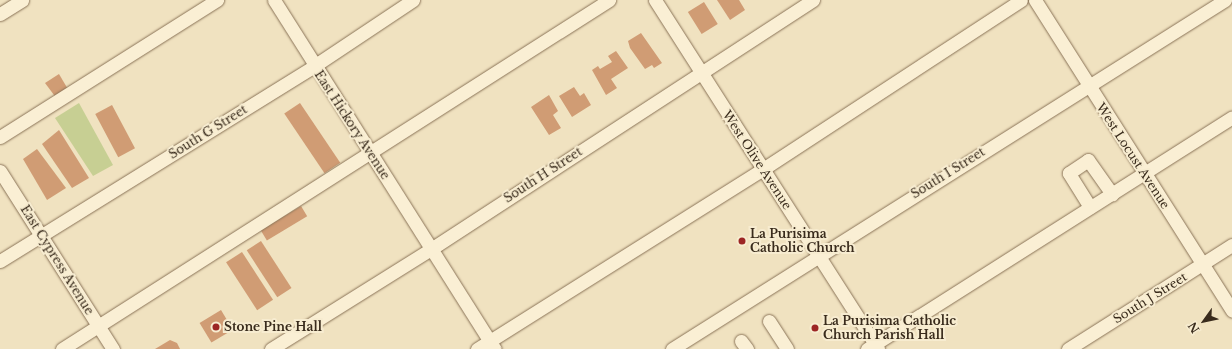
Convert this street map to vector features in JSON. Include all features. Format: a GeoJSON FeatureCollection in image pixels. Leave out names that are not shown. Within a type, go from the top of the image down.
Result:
{"type":"FeatureCollection","features":[{"type":"Feature","properties":{"kind":"street"},"geometry":{"type":"LineString","coordinates":[[0,14],[22,0]]}},
{"type":"Feature","properties":{"kind":"street"},"geometry":{"type":"LineString","coordinates":[[0,137],[218,0]]}},
{"type":"Feature","properties":{"kind":"street","name":"East Hickory Avenue"},"geometry":{"type":"LineString","coordinates":[[274,0],[314,66],[492,345]]}},
{"type":"Feature","properties":{"kind":"street","name":"South G Street"},"geometry":{"type":"LineString","coordinates":[[0,261],[314,66],[413,0]]}},
{"type":"Feature","properties":{"kind":"street"},"geometry":{"type":"LineString","coordinates":[[62,349],[371,154],[609,0]]}},
{"type":"Feature","properties":{"kind":"street","name":"West Olive Avenue"},"geometry":{"type":"LineString","coordinates":[[655,0],[818,255],[873,347]]}},
{"type":"Feature","properties":{"kind":"street","name":"South H Street"},"geometry":{"type":"LineString","coordinates":[[271,349],[431,249],[700,71],[813,0]]}},
{"type":"Feature","properties":{"kind":"street"},"geometry":{"type":"LineString","coordinates":[[477,349],[492,345],[1021,0]]}},
{"type":"Feature","properties":{"kind":"street","name":"West Locust Avenue"},"geometry":{"type":"LineString","coordinates":[[1035,0],[1088,86],[1145,172],[1232,311]]}},
{"type":"Feature","properties":{"kind":"street","name":"South I Street"},"geometry":{"type":"LineString","coordinates":[[672,349],[818,255],[1225,0]]}},
{"type":"Feature","properties":{"kind":"street"},"geometry":{"type":"LineString","coordinates":[[873,347],[1232,117]]}},
{"type":"Feature","properties":{"kind":"street"},"geometry":{"type":"LineString","coordinates":[[1090,207],[1069,173],[1088,160],[1112,194]]}},
{"type":"Feature","properties":{"kind":"street","name":"East Cypress Avenue"},"geometry":{"type":"LineString","coordinates":[[0,171],[113,349]]}},
{"type":"Feature","properties":{"kind":"street","name":"South J Street"},"geometry":{"type":"LineString","coordinates":[[1068,349],[1232,246]]}},
{"type":"Feature","properties":{"kind":"street"},"geometry":{"type":"LineString","coordinates":[[770,321],[787,349]]}},
{"type":"Feature","properties":{"kind":"green space"},"geometry":{"type":"Polygon","coordinates":[[[79,103],[113,165],[93,176],[55,118],[79,103]]]}},
{"type":"Feature","properties":{"kind":"building"},"geometry":{"type":"Polygon","coordinates":[[[717,0],[739,0],[745,10],[730,20],[717,0]]]}},
{"type":"Feature","properties":{"kind":"building"},"geometry":{"type":"Polygon","coordinates":[[[704,2],[718,24],[702,34],[688,12],[704,2]]]}},
{"type":"Feature","properties":{"kind":"building"},"geometry":{"type":"Polygon","coordinates":[[[641,33],[662,63],[654,68],[652,65],[645,69],[630,48],[628,41],[641,33]]]}},
{"type":"Feature","properties":{"kind":"building"},"geometry":{"type":"Polygon","coordinates":[[[616,51],[628,68],[611,79],[617,88],[606,95],[592,70],[598,66],[600,69],[612,62],[608,56],[616,51]]]}},
{"type":"Feature","properties":{"kind":"building"},"geometry":{"type":"Polygon","coordinates":[[[59,74],[69,91],[57,99],[45,83],[59,74]]]}},
{"type":"Feature","properties":{"kind":"building"},"geometry":{"type":"Polygon","coordinates":[[[574,87],[580,96],[584,93],[591,105],[572,117],[559,96],[574,87]]]}},
{"type":"Feature","properties":{"kind":"building"},"geometry":{"type":"Polygon","coordinates":[[[549,95],[558,111],[553,115],[561,128],[549,135],[531,107],[549,95]]]}},
{"type":"Feature","properties":{"kind":"building"},"geometry":{"type":"Polygon","coordinates":[[[300,103],[340,163],[325,173],[284,114],[300,103]]]}},
{"type":"Feature","properties":{"kind":"building"},"geometry":{"type":"Polygon","coordinates":[[[112,105],[135,148],[118,157],[95,114],[112,105]]]}},
{"type":"Feature","properties":{"kind":"building"},"geometry":{"type":"Polygon","coordinates":[[[59,130],[89,178],[72,188],[42,144],[59,130]]]}},
{"type":"Feature","properties":{"kind":"building"},"geometry":{"type":"Polygon","coordinates":[[[37,149],[66,188],[47,200],[23,159],[37,149]]]}},
{"type":"Feature","properties":{"kind":"building"},"geometry":{"type":"Polygon","coordinates":[[[301,206],[307,216],[267,240],[261,230],[301,206]]]}},
{"type":"Feature","properties":{"kind":"building"},"geometry":{"type":"Polygon","coordinates":[[[261,241],[291,288],[277,297],[247,250],[261,241]]]}},
{"type":"Feature","properties":{"kind":"building"},"geometry":{"type":"Polygon","coordinates":[[[242,252],[273,300],[257,310],[226,262],[242,252]]]}},
{"type":"Feature","properties":{"kind":"building","name":"Stone Pine Hall"},"geometry":{"type":"Polygon","coordinates":[[[221,310],[233,330],[211,343],[200,323],[221,310]]]}},
{"type":"Feature","properties":{"kind":"building"},"geometry":{"type":"Polygon","coordinates":[[[170,340],[177,343],[180,349],[155,349],[170,340]]]}},
{"type":"Feature","properties":{"kind":"place","name":"La Purisima Catholic Church"},"geometry":{"type":"Point","coordinates":[742,241]}},
{"type":"Feature","properties":{"kind":"place","name":"Stone Pine Hall"},"geometry":{"type":"Point","coordinates":[216,327]}},
{"type":"Feature","properties":{"kind":"place","name":"La Purisima Catholic Church Parish Hall"},"geometry":{"type":"Point","coordinates":[815,328]}}]}
